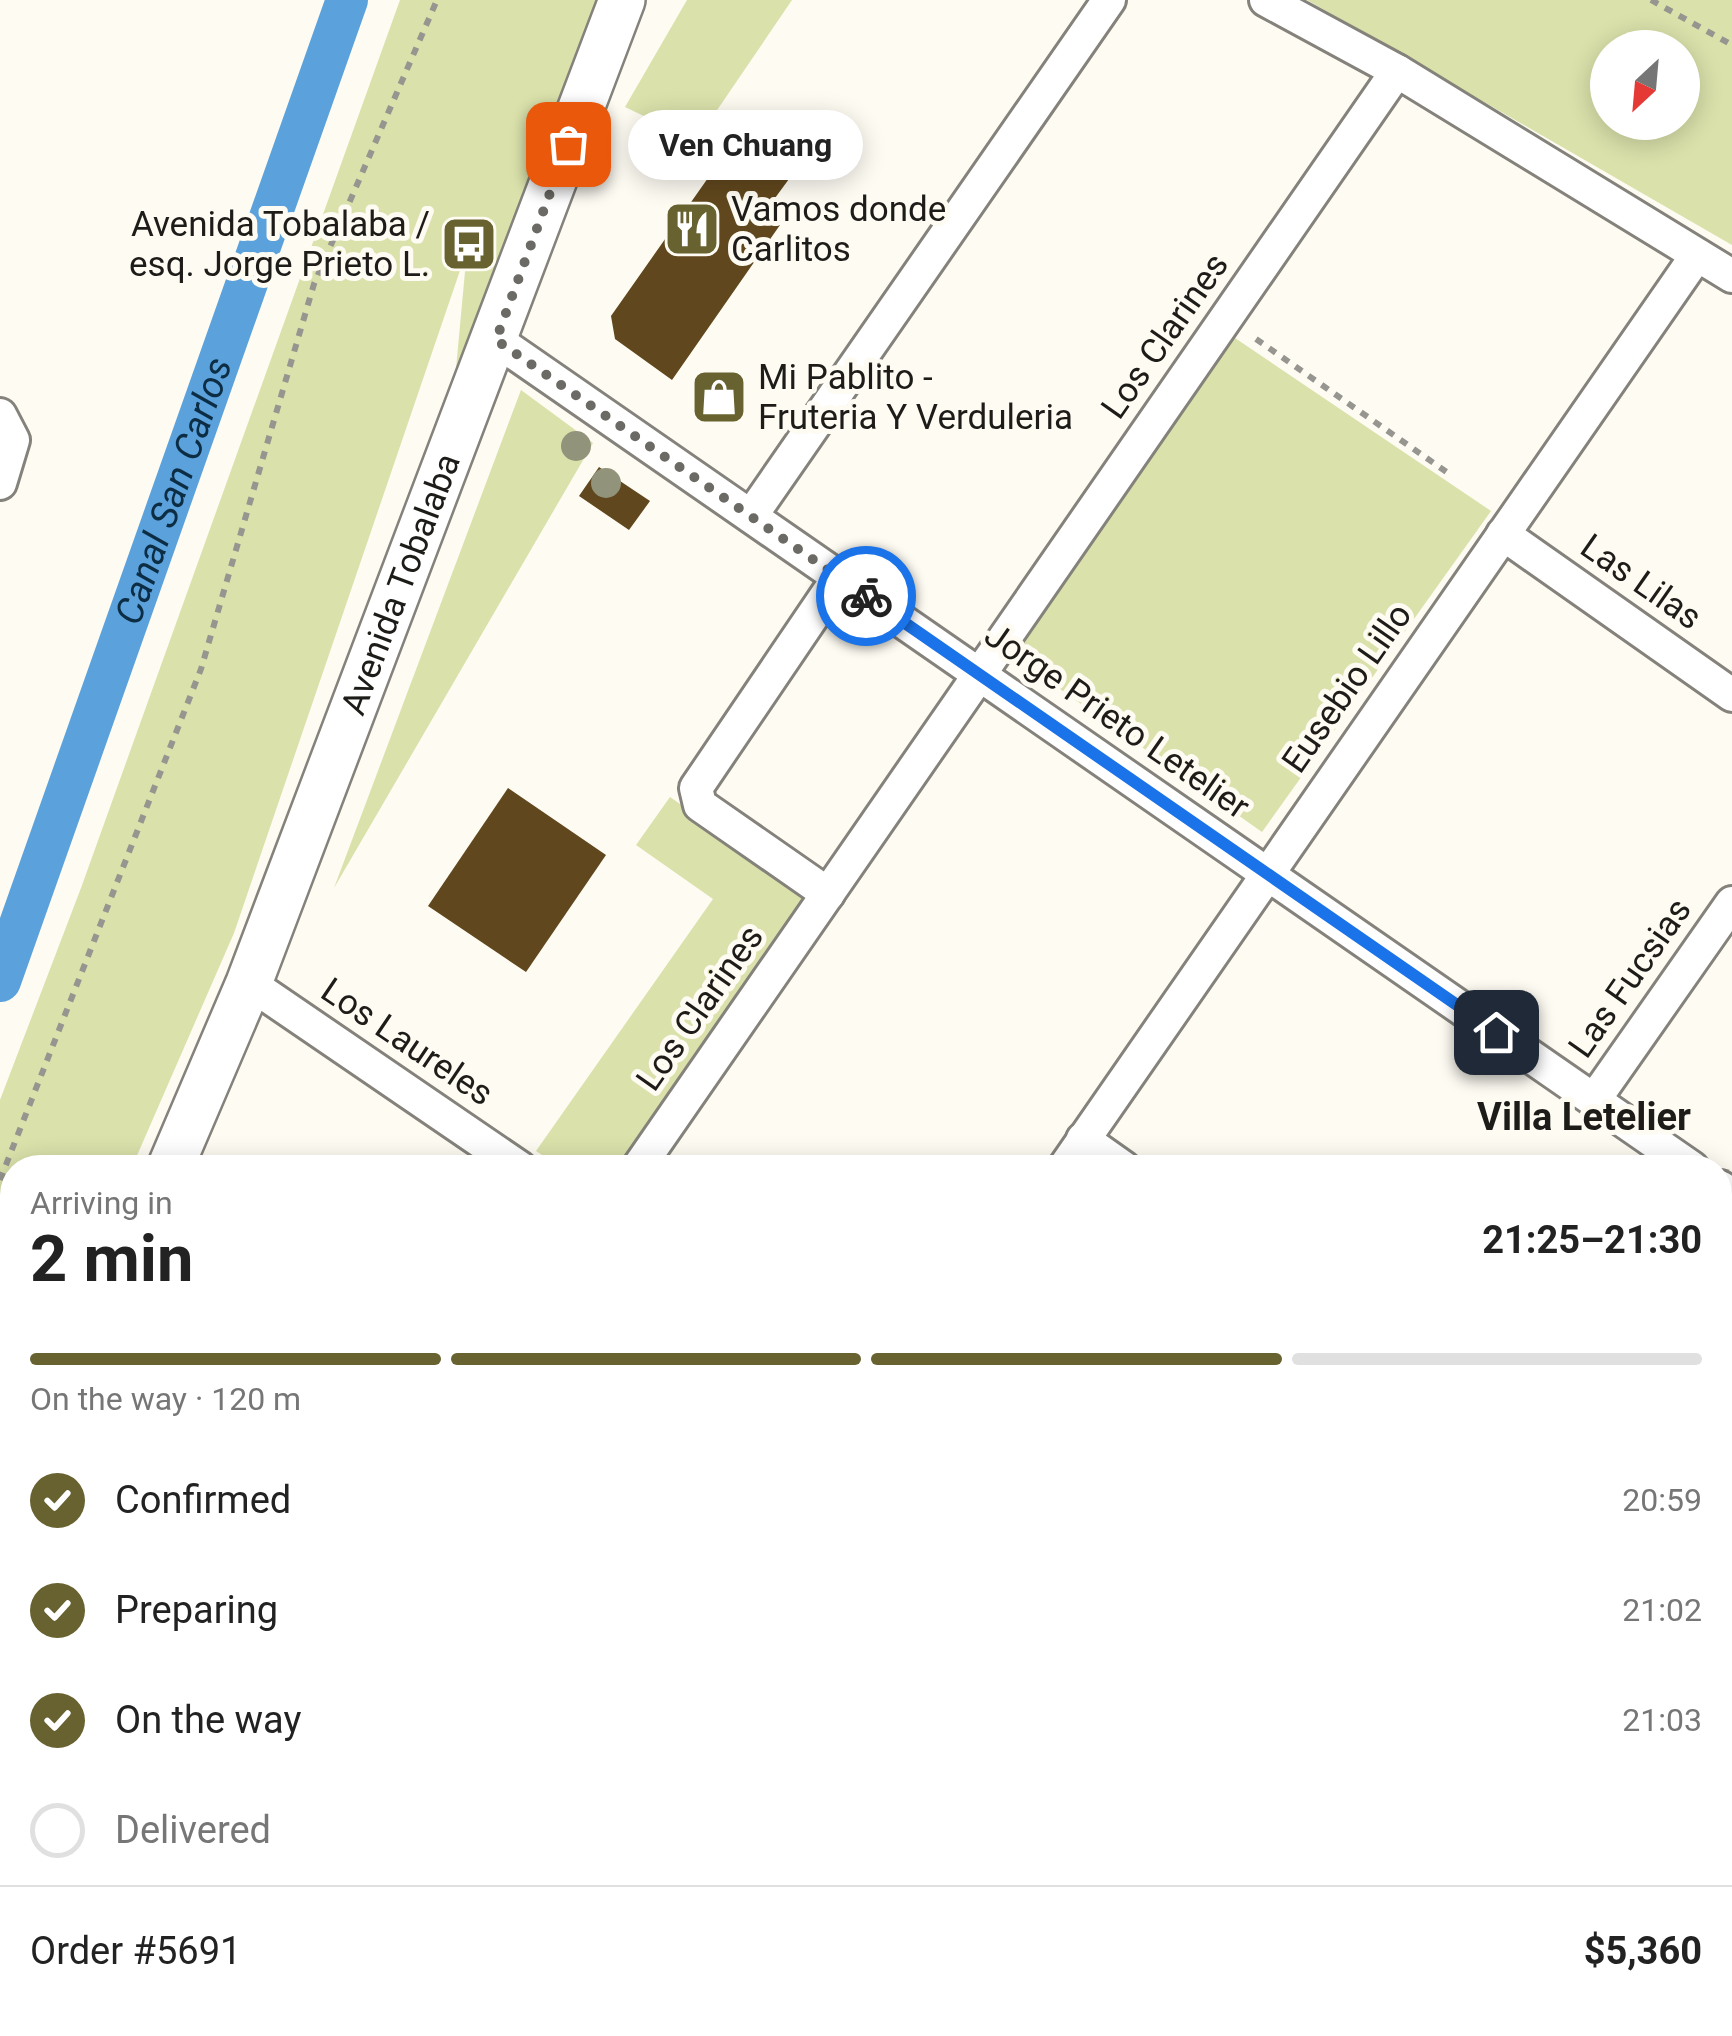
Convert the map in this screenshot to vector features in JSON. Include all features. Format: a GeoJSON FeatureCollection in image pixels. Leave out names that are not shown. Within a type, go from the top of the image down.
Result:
{"type":"FeatureCollection","features":[{"type":"Feature","properties":{"kind":"main road","name":"Avenida Tobalaba"},"geometry":{"type":"LineString","coordinates":[[175,1155],[248,983],[496,340],[622,0]]}},
{"type":"Feature","properties":{"kind":"street"},"geometry":{"type":"LineString","coordinates":[[751,516],[1110,0]]}},
{"type":"Feature","properties":{"kind":"street"},"geometry":{"type":"LineString","coordinates":[[1266,0],[1397,71],[1732,276]]}},
{"type":"Feature","properties":{"kind":"street","name":"Los Clarines"},"geometry":{"type":"LineString","coordinates":[[647,1155],[1397,71]]}},
{"type":"Feature","properties":{"kind":"street","name":"Eusebio Lillo"},"geometry":{"type":"LineString","coordinates":[[1073,1155],[1697,255]]}},
{"type":"Feature","properties":{"kind":"street","name":"Jorge Prieto Letelier"},"geometry":{"type":"LineString","coordinates":[[496,340],[1673,1155]]}},
{"type":"Feature","properties":{"kind":"street"},"geometry":{"type":"LineString","coordinates":[[0,415],[11,429],[12,449],[0,483]]}},
{"type":"Feature","properties":{"kind":"street","name":"Las Lilas"},"geometry":{"type":"LineString","coordinates":[[1503,534],[1732,696]]}},
{"type":"Feature","properties":{"kind":"street"},"geometry":{"type":"LineString","coordinates":[[828,894],[700,805],[696,795],[699,782],[838,576]]}},
{"type":"Feature","properties":{"kind":"street","name":"Las Fucsias"},"geometry":{"type":"LineString","coordinates":[[1594,1100],[1732,903]]}},
{"type":"Feature","properties":{"kind":"street","name":"Los Laureles"},"geometry":{"type":"LineString","coordinates":[[248,983],[501,1155]]}},
{"type":"Feature","properties":{"kind":"street"},"geometry":{"type":"LineString","coordinates":[[1083,1140],[1105,1155]]}},
{"type":"Feature","properties":{"kind":"path"},"geometry":{"type":"LineString","coordinates":[[10,1155],[201,669],[314,284],[438,0]]}},
{"type":"Feature","properties":{"kind":"path"},"geometry":{"type":"LineString","coordinates":[[1651,0],[1732,44]]}},
{"type":"Feature","properties":{"kind":"path"},"geometry":{"type":"LineString","coordinates":[[1226,318],[1448,474]]}},
{"type":"Feature","properties":{"kind":"green space"},"geometry":{"type":"Polygon","coordinates":[[[400,0],[598,0],[456,369],[467,250],[234,933],[137,1155],[0,1155],[0,1100],[81,888],[400,0]]]}},
{"type":"Feature","properties":{"kind":"green space"},"geometry":{"type":"Polygon","coordinates":[[[687,0],[792,0],[696,141],[625,107],[687,0]]]}},
{"type":"Feature","properties":{"kind":"green space"},"geometry":{"type":"Polygon","coordinates":[[[1307,0],[1732,0],[1732,245],[1307,0]]]}},
{"type":"Feature","properties":{"kind":"green space"},"geometry":{"type":"Polygon","coordinates":[[[1232,336],[1491,511],[1262,832],[1013,656],[1232,336]]]}},
{"type":"Feature","properties":{"kind":"green space"},"geometry":{"type":"Polygon","coordinates":[[[521,390],[593,443],[334,888],[521,390]]]}},
{"type":"Feature","properties":{"kind":"green space"},"geometry":{"type":"Polygon","coordinates":[[[670,797],[810,895],[628,1155],[542,1155],[536,1151],[713,899],[636,845],[670,797]]]}},
{"type":"Feature","properties":{"kind":"building"},"geometry":{"type":"Polygon","coordinates":[[[734,141],[789,179],[764,213],[780,225],[672,380],[615,339],[611,316],[734,141]]]}},
{"type":"Feature","properties":{"kind":"building"},"geometry":{"type":"Polygon","coordinates":[[[599,467],[650,501],[629,530],[579,496],[599,467]]]}},
{"type":"Feature","properties":{"kind":"building"},"geometry":{"type":"Polygon","coordinates":[[[508,788],[606,855],[526,972],[428,906],[508,788]]]}},
{"type":"Feature","properties":{"kind":"waterway","name":"Canal San Carlos"},"geometry":{"type":"LineString","coordinates":[[0,981],[347,0]]}},
{"type":"Feature","properties":{"kind":"way so far"},"geometry":{"type":"LineString","coordinates":[[568,144],[496,340],[866,596]]}},
{"type":"Feature","properties":{"kind":"place","name":"Ven Chuang"},"geometry":{"type":"Point","coordinates":[568,144]}},
{"type":"Feature","properties":{"kind":"place","name":"Vamos donde Carlitos"},"geometry":{"type":"Point","coordinates":[692,229]}},
{"type":"Feature","properties":{"kind":"place","name":"Avenida Tobalaba / esq. Jorge Prieto L."},"geometry":{"type":"Point","coordinates":[469,244]}},
{"type":"Feature","properties":{"kind":"place","name":"Mi Pablito - Fruteria Y Verduleria"},"geometry":{"type":"Point","coordinates":[719,397]}},
{"type":"Feature","properties":{"kind":"district","name":"Villa Letelier"},"geometry":{"type":"Point","coordinates":[1584,1117]}},
{"type":"Feature","properties":{"kind":"route"},"geometry":{"type":"LineString","coordinates":[[866,596],[1496,1032]]}}]}
